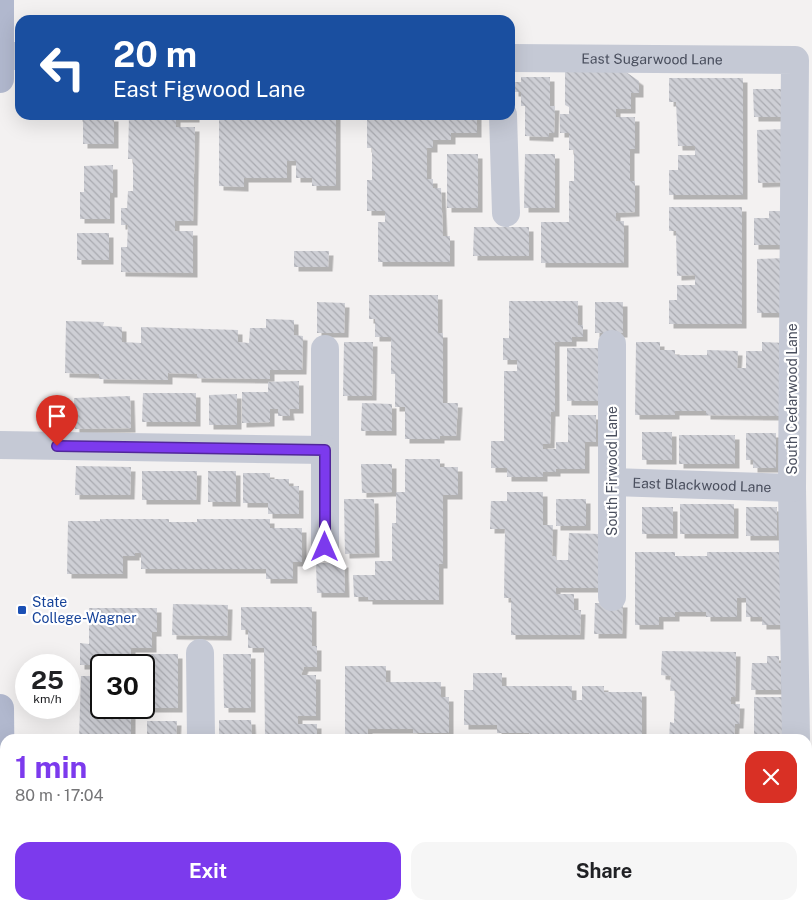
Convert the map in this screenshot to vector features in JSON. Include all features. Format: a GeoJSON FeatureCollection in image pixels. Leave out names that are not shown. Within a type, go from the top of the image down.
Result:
{"type":"FeatureCollection","features":[{"type":"Feature","properties":{"kind":"main road"},"geometry":{"type":"LineString","coordinates":[[0,0],[0,79]]}},
{"type":"Feature","properties":{"kind":"main road"},"geometry":{"type":"LineString","coordinates":[[0,708],[0,734]]}},
{"type":"Feature","properties":{"kind":"street"},"geometry":{"type":"LineString","coordinates":[[0,56],[15,56]]}},
{"type":"Feature","properties":{"kind":"street","name":"East Sugarwood Lane"},"geometry":{"type":"LineString","coordinates":[[515,58],[795,60]]}},
{"type":"Feature","properties":{"kind":"street","name":"South Cedarwood Lane"},"geometry":{"type":"LineString","coordinates":[[795,60],[792,488],[796,734]]}},
{"type":"Feature","properties":{"kind":"street"},"geometry":{"type":"LineString","coordinates":[[503,120],[506,214]]}},
{"type":"Feature","properties":{"kind":"street","name":"South Firwood Lane"},"geometry":{"type":"LineString","coordinates":[[612,344],[612,597]]}},
{"type":"Feature","properties":{"kind":"street"},"geometry":{"type":"LineString","coordinates":[[325,349],[325,547]]}},
{"type":"Feature","properties":{"kind":"street"},"geometry":{"type":"LineString","coordinates":[[0,445],[325,450]]}},
{"type":"Feature","properties":{"kind":"street","name":"East Blackwood Lane"},"geometry":{"type":"LineString","coordinates":[[612,482],[792,488]]}},
{"type":"Feature","properties":{"kind":"street"},"geometry":{"type":"LineString","coordinates":[[200,653],[201,734]]}},
{"type":"Feature","properties":{"kind":"building"},"geometry":{"type":"Polygon","coordinates":[[[565,70],[623,70],[639,81],[639,93],[631,93],[631,109],[616,109],[616,117],[635,117],[635,149],[630,149],[630,181],[635,181],[635,212],[616,213],[616,221],[624,221],[624,263],[541,263],[541,222],[569,222],[569,181],[574,181],[574,150],[569,150],[569,133],[560,133],[560,114],[569,114],[569,107],[565,105],[565,70]]]}},
{"type":"Feature","properties":{"kind":"building"},"geometry":{"type":"Polygon","coordinates":[[[521,77],[550,77],[550,106],[555,106],[554,133],[549,133],[549,137],[525,136],[525,106],[521,106],[521,92],[515,92],[515,82],[521,82],[521,77]]]}},
{"type":"Feature","properties":{"kind":"building"},"geometry":{"type":"Polygon","coordinates":[[[669,78],[743,78],[743,195],[669,195],[669,170],[678,170],[678,155],[695,155],[695,146],[678,146],[676,102],[669,102],[669,78]]]}},
{"type":"Feature","properties":{"kind":"building"},"geometry":{"type":"Polygon","coordinates":[[[753,89],[784,89],[785,117],[754,117],[753,89]]]}},
{"type":"Feature","properties":{"kind":"building"},"geometry":{"type":"Polygon","coordinates":[[[83,120],[114,120],[114,144],[83,144],[83,120]]]}},
{"type":"Feature","properties":{"kind":"building"},"geometry":{"type":"Polygon","coordinates":[[[129,120],[176,120],[176,127],[195,127],[193,221],[175,221],[175,231],[193,231],[193,273],[121,272],[121,247],[127,247],[128,225],[121,225],[121,208],[127,208],[128,191],[133,191],[133,159],[128,159],[129,120]]]}},
{"type":"Feature","properties":{"kind":"building"},"geometry":{"type":"Polygon","coordinates":[[[219,120],[336,120],[336,186],[312,186],[312,178],[296,178],[296,161],[287,161],[287,178],[244,178],[244,187],[219,186],[219,120]]]}},
{"type":"Feature","properties":{"kind":"building"},"geometry":{"type":"Polygon","coordinates":[[[367,120],[477,120],[477,133],[451,133],[451,140],[433,140],[433,148],[427,148],[427,179],[433,179],[433,188],[441,188],[443,236],[450,236],[450,262],[378,262],[378,222],[385,222],[385,211],[367,211],[367,180],[372,180],[372,148],[367,148],[367,120]]]}},
{"type":"Feature","properties":{"kind":"building"},"geometry":{"type":"Polygon","coordinates":[[[785,129],[786,182],[758,183],[757,130],[785,129]]]}},
{"type":"Feature","properties":{"kind":"building"},"geometry":{"type":"Polygon","coordinates":[[[447,154],[478,154],[478,208],[447,208],[447,154]]]}},
{"type":"Feature","properties":{"kind":"building"},"geometry":{"type":"Polygon","coordinates":[[[525,154],[555,154],[555,208],[524,208],[525,154]]]}},
{"type":"Feature","properties":{"kind":"building"},"geometry":{"type":"Polygon","coordinates":[[[113,165],[113,193],[110,193],[110,219],[80,219],[80,192],[84,192],[84,166],[113,165]]]}},
{"type":"Feature","properties":{"kind":"building"},"geometry":{"type":"Polygon","coordinates":[[[669,207],[742,207],[742,324],[669,324],[669,300],[677,300],[677,285],[695,285],[695,275],[677,276],[676,231],[669,231],[669,207]]]}},
{"type":"Feature","properties":{"kind":"building"},"geometry":{"type":"Polygon","coordinates":[[[769,211],[782,211],[785,245],[754,245],[754,218],[769,218],[769,211]]]}},
{"type":"Feature","properties":{"kind":"building"},"geometry":{"type":"Polygon","coordinates":[[[474,227],[529,227],[529,256],[473,256],[474,227]]]}},
{"type":"Feature","properties":{"kind":"building"},"geometry":{"type":"Polygon","coordinates":[[[77,233],[109,233],[109,260],[77,260],[77,233]]]}},
{"type":"Feature","properties":{"kind":"building"},"geometry":{"type":"Polygon","coordinates":[[[294,251],[329,251],[328,267],[294,267],[294,251]]]}},
{"type":"Feature","properties":{"kind":"building"},"geometry":{"type":"Polygon","coordinates":[[[786,258],[787,313],[757,313],[757,259],[786,258]]]}},
{"type":"Feature","properties":{"kind":"building"},"geometry":{"type":"Polygon","coordinates":[[[369,295],[438,295],[438,333],[443,333],[443,403],[458,403],[456,436],[440,436],[440,439],[405,439],[405,407],[395,407],[395,374],[391,374],[391,337],[375,337],[375,319],[369,319],[369,295]]]}},
{"type":"Feature","properties":{"kind":"building"},"geometry":{"type":"Polygon","coordinates":[[[509,301],[578,301],[578,325],[583,325],[583,337],[572,337],[572,342],[555,342],[555,412],[551,412],[550,444],[543,444],[543,449],[556,449],[556,442],[568,442],[568,415],[596,415],[596,442],[585,442],[585,469],[556,469],[556,472],[543,472],[543,477],[507,477],[507,468],[491,468],[491,441],[504,441],[504,371],[517,371],[517,360],[503,360],[503,338],[509,338],[509,301]]]}},
{"type":"Feature","properties":{"kind":"building"},"geometry":{"type":"Polygon","coordinates":[[[317,302],[345,303],[344,333],[317,333],[317,302]]]}},
{"type":"Feature","properties":{"kind":"building"},"geometry":{"type":"Polygon","coordinates":[[[595,302],[623,302],[623,333],[595,333],[595,302]]]}},
{"type":"Feature","properties":{"kind":"building"},"geometry":{"type":"Polygon","coordinates":[[[266,319],[294,320],[294,335],[303,336],[302,370],[270,370],[270,379],[197,378],[197,374],[168,373],[168,380],[99,379],[99,374],[65,373],[66,321],[104,322],[103,326],[122,327],[122,342],[141,343],[141,327],[238,330],[238,342],[249,343],[250,328],[266,328],[266,319]]]}},
{"type":"Feature","properties":{"kind":"building"},"geometry":{"type":"Polygon","coordinates":[[[344,342],[373,342],[372,396],[343,396],[344,342]]]}},
{"type":"Feature","properties":{"kind":"building"},"geometry":{"type":"Polygon","coordinates":[[[636,342],[660,342],[660,350],[675,350],[675,355],[707,355],[707,350],[738,351],[737,368],[746,368],[746,351],[762,351],[762,342],[786,343],[786,416],[706,415],[706,411],[675,411],[675,415],[635,415],[636,342]]]}},
{"type":"Feature","properties":{"kind":"building"},"geometry":{"type":"Polygon","coordinates":[[[567,348],[598,348],[599,401],[567,401],[567,348]]]}},
{"type":"Feature","properties":{"kind":"building"},"geometry":{"type":"Polygon","coordinates":[[[299,381],[299,409],[289,409],[290,416],[278,416],[278,409],[270,409],[270,422],[242,423],[242,392],[268,392],[268,382],[299,381]]]}},
{"type":"Feature","properties":{"kind":"building"},"geometry":{"type":"Polygon","coordinates":[[[143,393],[196,393],[196,422],[142,422],[143,393]]]}},
{"type":"Feature","properties":{"kind":"building"},"geometry":{"type":"Polygon","coordinates":[[[237,394],[237,425],[209,425],[209,395],[237,394]]]}},
{"type":"Feature","properties":{"kind":"building"},"geometry":{"type":"Polygon","coordinates":[[[130,396],[131,428],[75,429],[74,398],[130,396]]]}},
{"type":"Feature","properties":{"kind":"building"},"geometry":{"type":"Polygon","coordinates":[[[362,403],[392,404],[392,431],[361,431],[362,403]]]}},
{"type":"Feature","properties":{"kind":"building"},"geometry":{"type":"Polygon","coordinates":[[[642,432],[672,432],[672,460],[642,460],[642,432]]]}},
{"type":"Feature","properties":{"kind":"building"},"geometry":{"type":"Polygon","coordinates":[[[746,433],[776,433],[776,468],[753,468],[753,460],[746,460],[746,433]]]}},
{"type":"Feature","properties":{"kind":"building"},"geometry":{"type":"Polygon","coordinates":[[[679,435],[735,435],[735,464],[679,464],[679,435]]]}},
{"type":"Feature","properties":{"kind":"building"},"geometry":{"type":"Polygon","coordinates":[[[405,459],[440,459],[440,467],[458,467],[458,495],[443,495],[443,564],[439,564],[439,600],[368,600],[368,597],[354,597],[353,575],[375,575],[375,561],[392,561],[392,523],[396,523],[396,492],[405,492],[405,459]]]}},
{"type":"Feature","properties":{"kind":"building"},"geometry":{"type":"Polygon","coordinates":[[[361,464],[392,464],[392,492],[362,493],[361,464]]]}},
{"type":"Feature","properties":{"kind":"building"},"geometry":{"type":"Polygon","coordinates":[[[76,466],[131,467],[130,495],[75,495],[76,466]]]}},
{"type":"Feature","properties":{"kind":"building"},"geometry":{"type":"Polygon","coordinates":[[[142,471],[197,471],[196,500],[142,500],[142,471]]]}},
{"type":"Feature","properties":{"kind":"building"},"geometry":{"type":"Polygon","coordinates":[[[208,471],[236,471],[236,502],[208,502],[208,471]]]}},
{"type":"Feature","properties":{"kind":"building"},"geometry":{"type":"Polygon","coordinates":[[[243,473],[270,473],[270,479],[289,479],[289,486],[299,486],[299,514],[268,514],[268,503],[243,503],[243,473]]]}},
{"type":"Feature","properties":{"kind":"building"},"geometry":{"type":"Polygon","coordinates":[[[507,492],[543,492],[543,525],[553,525],[552,556],[556,556],[556,560],[568,560],[569,533],[599,534],[599,588],[556,588],[556,594],[574,594],[574,610],[581,610],[580,635],[511,635],[511,598],[504,598],[505,529],[490,529],[491,501],[507,501],[507,492]]]}},
{"type":"Feature","properties":{"kind":"building"},"geometry":{"type":"Polygon","coordinates":[[[344,499],[374,499],[375,553],[345,554],[344,499]]]}},
{"type":"Feature","properties":{"kind":"building"},"geometry":{"type":"Polygon","coordinates":[[[556,499],[586,499],[586,526],[556,526],[556,499]]]}},
{"type":"Feature","properties":{"kind":"building"},"geometry":{"type":"Polygon","coordinates":[[[680,504],[734,504],[734,534],[680,534],[680,504]]]}},
{"type":"Feature","properties":{"kind":"building"},"geometry":{"type":"Polygon","coordinates":[[[642,507],[673,507],[673,534],[642,534],[642,507]]]}},
{"type":"Feature","properties":{"kind":"building"},"geometry":{"type":"Polygon","coordinates":[[[746,507],[777,507],[777,536],[746,536],[746,507]]]}},
{"type":"Feature","properties":{"kind":"building"},"geometry":{"type":"Polygon","coordinates":[[[100,519],[169,519],[169,522],[197,522],[197,519],[270,519],[270,528],[302,528],[302,562],[293,562],[293,579],[266,579],[266,569],[141,569],[141,553],[135,553],[135,556],[123,556],[123,574],[67,574],[68,521],[100,521],[100,519]]]}},
{"type":"Feature","properties":{"kind":"building"},"geometry":{"type":"Polygon","coordinates":[[[635,552],[675,552],[675,556],[707,556],[707,552],[786,552],[786,625],[762,625],[762,617],[746,617],[746,598],[737,598],[737,617],[706,617],[706,612],[675,612],[675,617],[659,617],[659,625],[635,625],[635,552]]]}},
{"type":"Feature","properties":{"kind":"building"},"geometry":{"type":"Polygon","coordinates":[[[316,563],[344,563],[345,593],[317,593],[316,563]]]}},
{"type":"Feature","properties":{"kind":"building"},"geometry":{"type":"Polygon","coordinates":[[[595,603],[623,603],[622,634],[594,634],[595,603]]]}},
{"type":"Feature","properties":{"kind":"building"},"geometry":{"type":"Polygon","coordinates":[[[173,604],[228,605],[227,636],[172,635],[173,604]]]}},
{"type":"Feature","properties":{"kind":"building"},"geometry":{"type":"Polygon","coordinates":[[[241,607],[312,607],[312,646],[317,646],[317,667],[304,667],[301,675],[316,675],[316,716],[298,716],[298,724],[317,724],[317,734],[265,734],[264,648],[248,648],[248,630],[241,630],[241,607]]]}},
{"type":"Feature","properties":{"kind":"building"},"geometry":{"type":"Polygon","coordinates":[[[89,608],[157,608],[157,632],[152,632],[152,648],[131,648],[131,654],[90,654],[90,665],[80,665],[80,643],[89,644],[89,608]]]}},
{"type":"Feature","properties":{"kind":"building"},"geometry":{"type":"Polygon","coordinates":[[[662,651],[736,652],[735,697],[731,697],[731,704],[740,704],[739,724],[735,724],[734,734],[669,734],[670,722],[674,723],[675,691],[670,691],[671,676],[661,675],[662,651]]]}},
{"type":"Feature","properties":{"kind":"building"},"geometry":{"type":"Polygon","coordinates":[[[155,654],[178,654],[178,708],[155,708],[155,654]]]}},
{"type":"Feature","properties":{"kind":"building"},"geometry":{"type":"Polygon","coordinates":[[[223,654],[251,654],[251,708],[224,708],[223,654]]]}},
{"type":"Feature","properties":{"kind":"building"},"geometry":{"type":"Polygon","coordinates":[[[767,656],[779,656],[779,663],[781,663],[781,690],[751,690],[752,663],[767,663],[767,656]]]}},
{"type":"Feature","properties":{"kind":"building"},"geometry":{"type":"Polygon","coordinates":[[[345,666],[386,666],[386,682],[441,682],[441,697],[449,697],[449,733],[413,733],[413,729],[368,729],[368,734],[345,734],[345,666]]]}},
{"type":"Feature","properties":{"kind":"building"},"geometry":{"type":"Polygon","coordinates":[[[473,673],[502,673],[502,686],[572,686],[572,700],[582,700],[582,686],[604,686],[604,692],[642,692],[642,734],[497,733],[497,725],[464,725],[464,690],[473,690],[473,673]]]}},
{"type":"Feature","properties":{"kind":"building"},"geometry":{"type":"Polygon","coordinates":[[[81,676],[90,676],[90,719],[131,719],[131,734],[79,734],[81,676]]]}},
{"type":"Feature","properties":{"kind":"building"},"geometry":{"type":"Polygon","coordinates":[[[754,697],[782,697],[782,734],[754,734],[754,697]]]}},
{"type":"Feature","properties":{"kind":"building"},"geometry":{"type":"Polygon","coordinates":[[[219,720],[251,720],[252,734],[219,734],[219,720]]]}},
{"type":"Feature","properties":{"kind":"building"},"geometry":{"type":"Polygon","coordinates":[[[147,721],[177,721],[176,734],[147,734],[147,721]]]}},
{"type":"Feature","properties":{"kind":"place","name":"State College-Wagner"},"geometry":{"type":"Point","coordinates":[22,610]}},
{"type":"Feature","properties":{"kind":"route"},"geometry":{"type":"LineString","coordinates":[[57,446],[325,450],[325,547]]}}]}
